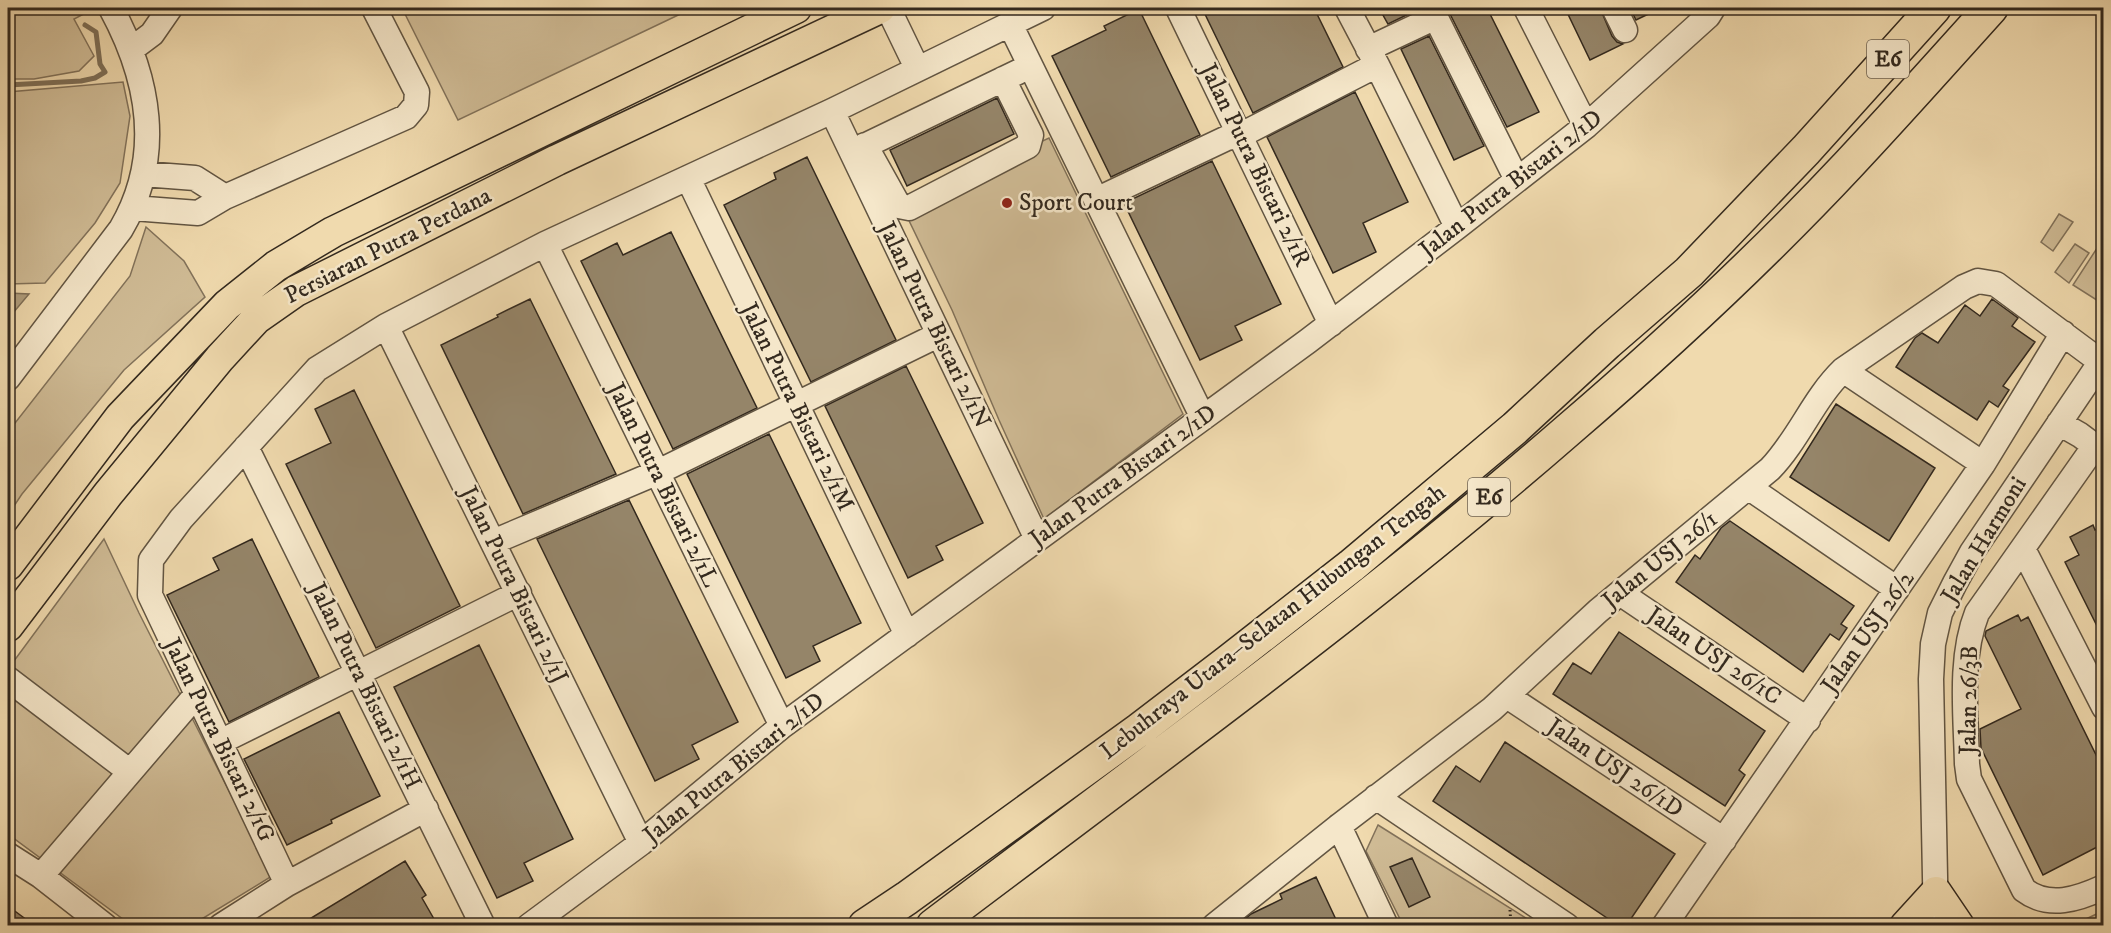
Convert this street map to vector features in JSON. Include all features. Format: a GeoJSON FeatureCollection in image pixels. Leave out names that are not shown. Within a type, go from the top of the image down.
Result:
{"type":"FeatureCollection","features":[{"type":"Feature","properties":{"kind":"highway","name":"Lebuhraya Utara–Selatan Hubungan Tengah"},"geometry":{"type":"LineString","coordinates":[[865,926],[946,870],[1220,668],[1359,558],[1515,428],[1607,343],[1689,272],[1806,150],[1934,8]]}},
{"type":"Feature","properties":{"kind":"highway","name":"Lebuhraya Utara–Selatan Hubungan Tengah"},"geometry":{"type":"LineString","coordinates":[[933,926],[1388,580],[1569,429],[1707,305],[1784,230],[1848,166],[1991,8]]}},
{"type":"Feature","properties":{"kind":"main road","name":"Persiaran Putra Perdana"},"geometry":{"type":"LineString","coordinates":[[8,565],[18,545],[120,417],[227,305],[276,266],[333,232],[796,8]]}},
{"type":"Feature","properties":{"kind":"main road","name":"Persiaran Putra Perdana"},"geometry":{"type":"LineString","coordinates":[[8,626],[108,494],[220,358],[256,319],[288,296],[556,160],[880,8]]}},
{"type":"Feature","properties":{"kind":"main road"},"geometry":{"type":"LineString","coordinates":[[1905,926],[1936,891],[1959,926]]}},
{"type":"Feature","properties":{"kind":"street"},"geometry":{"type":"LineString","coordinates":[[8,378],[121,229],[134,208],[143,174],[146,107],[132,49],[111,8]]}},
{"type":"Feature","properties":{"kind":"street"},"geometry":{"type":"LineString","coordinates":[[132,49],[152,34],[170,8]]}},
{"type":"Feature","properties":{"kind":"street"},"geometry":{"type":"LineString","coordinates":[[134,208],[198,213],[225,197],[406,117],[416,105],[417,92],[374,8]]}},
{"type":"Feature","properties":{"kind":"street"},"geometry":{"type":"LineString","coordinates":[[888,8],[917,68]]}},
{"type":"Feature","properties":{"kind":"street"},"geometry":{"type":"LineString","coordinates":[[246,447],[317,369],[386,326],[545,244],[832,111],[1043,8]]}},
{"type":"Feature","properties":{"kind":"street","name":"Jalan Putra Bistari 2/1R"},"geometry":{"type":"LineString","coordinates":[[1178,8],[1331,324]]}},
{"type":"Feature","properties":{"kind":"street"},"geometry":{"type":"LineString","coordinates":[[1347,8],[1456,227]]}},
{"type":"Feature","properties":{"kind":"street"},"geometry":{"type":"LineString","coordinates":[[1526,8],[1586,126]]}},
{"type":"Feature","properties":{"kind":"street"},"geometry":{"type":"LineString","coordinates":[[1614,8],[1625,30]]}},
{"type":"Feature","properties":{"kind":"street","name":"Jalan Putra Bistari 2/1D"},"geometry":{"type":"LineString","coordinates":[[529,926],[641,843],[782,726],[1331,324],[1517,180],[1586,126],[1709,10]]}},
{"type":"Feature","properties":{"kind":"street"},"geometry":{"type":"LineString","coordinates":[[1096,200],[1227,138],[1241,135],[1372,57],[1434,12],[1517,180]]}},
{"type":"Feature","properties":{"kind":"street"},"geometry":{"type":"LineString","coordinates":[[1010,24],[1203,418]]}},
{"type":"Feature","properties":{"kind":"street"},"geometry":{"type":"LineString","coordinates":[[1003,79],[1031,135],[1028,146],[909,208],[899,206],[858,149],[1003,79],[1031,66]]}},
{"type":"Feature","properties":{"kind":"street","name":"Jalan Putra Bistari 2/1N"},"geometry":{"type":"LineString","coordinates":[[832,111],[858,149],[938,335],[1037,539]]}},
{"type":"Feature","properties":{"kind":"street"},"geometry":{"type":"LineString","coordinates":[[143,174],[195,178],[225,197]]}},
{"type":"Feature","properties":{"kind":"street","name":"Jalan Putra Bistari 2/1M"},"geometry":{"type":"LineString","coordinates":[[688,178],[907,635]]}},
{"type":"Feature","properties":{"kind":"street","name":"Jalan Putra Bistari 2/1L"},"geometry":{"type":"LineString","coordinates":[[545,244],[782,726]]}},
{"type":"Feature","properties":{"kind":"street","name":"Jalan USJ 26/1"},"geometry":{"type":"LineString","coordinates":[[1214,926],[1507,696],[1620,593],[1709,522],[1779,460],[1815,403],[1843,370],[1964,287],[1978,281],[1996,284],[2102,359]]}},
{"type":"Feature","properties":{"kind":"street","name":"Jalan Putra Bistari 2/1J"},"geometry":{"type":"LineString","coordinates":[[386,326],[641,843]]}},
{"type":"Feature","properties":{"kind":"street","name":"Jalan USJ 26/2"},"geometry":{"type":"LineString","coordinates":[[1664,926],[1983,465],[2063,333]]}},
{"type":"Feature","properties":{"kind":"street"},"geometry":{"type":"LineString","coordinates":[[493,542],[656,473],[938,335]]}},
{"type":"Feature","properties":{"kind":"street","name":"Jalan Harmoni"},"geometry":{"type":"LineString","coordinates":[[1936,926],[1931,679],[1933,644],[1940,614],[1972,552],[2102,359]]}},
{"type":"Feature","properties":{"kind":"street"},"geometry":{"type":"LineString","coordinates":[[1843,370],[1983,465]]}},
{"type":"Feature","properties":{"kind":"street"},"geometry":{"type":"LineString","coordinates":[[2059,423],[2080,435],[2099,450]]}},
{"type":"Feature","properties":{"kind":"street","name":"Jalan Putra Bistari 2/1G"},"geometry":{"type":"LineString","coordinates":[[246,447],[180,519],[151,560],[150,596],[287,884]]}},
{"type":"Feature","properties":{"kind":"street","name":"Jalan Putra Bistari 2/1H"},"geometry":{"type":"LineString","coordinates":[[246,447],[360,673],[483,926]]}},
{"type":"Feature","properties":{"kind":"street","name":"Jalan 26/3B"},"geometry":{"type":"LineString","coordinates":[[2099,450],[1977,613],[1966,660],[1966,764],[1970,779],[2024,890],[2032,896],[2046,899],[2075,900],[2103,887]]}},
{"type":"Feature","properties":{"kind":"street"},"geometry":{"type":"LineString","coordinates":[[1748,487],[1898,589]]}},
{"type":"Feature","properties":{"kind":"street"},"geometry":{"type":"LineString","coordinates":[[2023,549],[2103,707]]}},
{"type":"Feature","properties":{"kind":"street","name":"Jalan USJ 26/1C"},"geometry":{"type":"LineString","coordinates":[[1620,593],[1808,720]]}},
{"type":"Feature","properties":{"kind":"street"},"geometry":{"type":"LineString","coordinates":[[220,742],[519,594]]}},
{"type":"Feature","properties":{"kind":"street"},"geometry":{"type":"LineString","coordinates":[[8,679],[129,771]]}},
{"type":"Feature","properties":{"kind":"street"},"geometry":{"type":"LineString","coordinates":[[41,876],[196,695]]}},
{"type":"Feature","properties":{"kind":"street","name":"Jalan USJ 26/1D"},"geometry":{"type":"LineString","coordinates":[[1507,696],[1724,840]]}},
{"type":"Feature","properties":{"kind":"street"},"geometry":{"type":"LineString","coordinates":[[1376,797],[1567,926]]}},
{"type":"Feature","properties":{"kind":"street"},"geometry":{"type":"LineString","coordinates":[[221,926],[287,884],[426,809]]}},
{"type":"Feature","properties":{"kind":"street"},"geometry":{"type":"LineString","coordinates":[[1339,826],[1386,926]]}},
{"type":"Feature","properties":{"kind":"street"},"geometry":{"type":"LineString","coordinates":[[8,855],[41,876],[105,926]]}},
{"type":"Feature","properties":{"kind":"path"},"geometry":{"type":"LineString","coordinates":[[1510,908],[1511,925]]}},
{"type":"Feature","properties":{"kind":"shaded area"},"geometry":{"type":"Polygon","coordinates":[[[8,8],[95,8],[74,19],[94,56],[79,71],[34,79],[8,79],[8,8]]]}},
{"type":"Feature","properties":{"kind":"shaded area"},"geometry":{"type":"Polygon","coordinates":[[[402,8],[548,8],[551,13],[563,8],[693,8],[458,120],[402,8]]]}},
{"type":"Feature","properties":{"kind":"shaded area"},"geometry":{"type":"Polygon","coordinates":[[[123,82],[130,116],[120,183],[95,223],[45,283],[8,284],[8,92],[123,82]]]}},
{"type":"Feature","properties":{"kind":"shaded area"},"geometry":{"type":"Polygon","coordinates":[[[1049,138],[1183,414],[1044,519],[952,310],[902,206],[1049,138]]]}},
{"type":"Feature","properties":{"kind":"shaded area"},"geometry":{"type":"Polygon","coordinates":[[[2059,214],[2073,222],[2053,251],[2041,242],[2059,214]]]}},
{"type":"Feature","properties":{"kind":"shaded area"},"geometry":{"type":"Polygon","coordinates":[[[146,227],[184,261],[205,297],[124,370],[22,494],[8,515],[8,432],[130,276],[146,227]]]}},
{"type":"Feature","properties":{"kind":"shaded area"},"geometry":{"type":"Polygon","coordinates":[[[2103,239],[2104,303],[2103,304],[2073,285],[2103,239]]]}},
{"type":"Feature","properties":{"kind":"shaded area"},"geometry":{"type":"Polygon","coordinates":[[[2075,244],[2089,253],[2069,283],[2055,272],[2075,244]]]}},
{"type":"Feature","properties":{"kind":"shaded area"},"geometry":{"type":"Polygon","coordinates":[[[8,293],[29,294],[8,319],[8,293]]]}},
{"type":"Feature","properties":{"kind":"shaded area"},"geometry":{"type":"Polygon","coordinates":[[[104,539],[272,876],[192,925],[131,925],[8,834],[8,669],[104,539]]]}},
{"type":"Feature","properties":{"kind":"shaded area"},"geometry":{"type":"Polygon","coordinates":[[[1378,825],[1537,925],[1403,925],[1366,851],[1378,825]]]}},
{"type":"Feature","properties":{"kind":"shaded area"},"geometry":{"type":"Polygon","coordinates":[[[2103,911],[2103,925],[2073,925],[2103,911]]]}},
{"type":"Feature","properties":{"kind":"building"},"geometry":{"type":"Polygon","coordinates":[[[1202,8],[1314,8],[1343,67],[1253,113],[1202,8]]]}},
{"type":"Feature","properties":{"kind":"building"},"geometry":{"type":"Polygon","coordinates":[[[1379,8],[1417,8],[1417,10],[1388,24],[1379,8]]]}},
{"type":"Feature","properties":{"kind":"building"},"geometry":{"type":"Polygon","coordinates":[[[1447,8],[1487,8],[1539,112],[1507,127],[1447,8]]]}},
{"type":"Feature","properties":{"kind":"building"},"geometry":{"type":"Polygon","coordinates":[[[1565,8],[1600,8],[1612,36],[1617,42],[1623,44],[1590,60],[1565,8]]]}},
{"type":"Feature","properties":{"kind":"building"},"geometry":{"type":"Polygon","coordinates":[[[1630,8],[1661,8],[1636,20],[1630,8]]]}},
{"type":"Feature","properties":{"kind":"building"},"geometry":{"type":"Polygon","coordinates":[[[1139,9],[1200,135],[1111,177],[1052,56],[1106,30],[1104,26],[1139,9]]]}},
{"type":"Feature","properties":{"kind":"building"},"geometry":{"type":"Polygon","coordinates":[[[1429,36],[1484,146],[1454,160],[1401,49],[1429,36]]]}},
{"type":"Feature","properties":{"kind":"building"},"geometry":{"type":"Polygon","coordinates":[[[1355,92],[1408,202],[1363,223],[1376,252],[1333,273],[1267,137],[1355,92]]]}},
{"type":"Feature","properties":{"kind":"building"},"geometry":{"type":"Polygon","coordinates":[[[997,98],[1014,134],[907,186],[890,150],[997,98]]]}},
{"type":"Feature","properties":{"kind":"building"},"geometry":{"type":"Polygon","coordinates":[[[807,157],[896,340],[811,382],[724,205],[776,179],[774,173],[807,157]]]}},
{"type":"Feature","properties":{"kind":"building"},"geometry":{"type":"Polygon","coordinates":[[[1212,161],[1281,304],[1235,326],[1242,340],[1200,360],[1124,203],[1212,161]]]}},
{"type":"Feature","properties":{"kind":"building"},"geometry":{"type":"Polygon","coordinates":[[[671,232],[757,408],[673,449],[581,261],[617,243],[623,255],[671,232]]]}},
{"type":"Feature","properties":{"kind":"building"},"geometry":{"type":"Polygon","coordinates":[[[530,299],[616,474],[523,514],[441,345],[530,299]]]}},
{"type":"Feature","properties":{"kind":"building"},"geometry":{"type":"Polygon","coordinates":[[[1992,299],[2018,318],[2012,326],[2035,342],[2003,386],[2009,390],[1998,407],[1989,401],[1977,420],[1896,367],[1915,338],[1922,333],[1938,343],[1965,305],[1980,316],[1992,299]]]}},
{"type":"Feature","properties":{"kind":"building"},"geometry":{"type":"Polygon","coordinates":[[[906,366],[983,523],[936,546],[943,560],[908,578],[825,406],[906,366]]]}},
{"type":"Feature","properties":{"kind":"building"},"geometry":{"type":"Polygon","coordinates":[[[354,390],[460,606],[376,648],[286,464],[331,443],[315,409],[354,390]]]}},
{"type":"Feature","properties":{"kind":"building"},"geometry":{"type":"Polygon","coordinates":[[[1836,404],[1935,468],[1889,541],[1790,477],[1836,404]]]}},
{"type":"Feature","properties":{"kind":"building"},"geometry":{"type":"Polygon","coordinates":[[[769,434],[861,623],[813,646],[820,661],[786,678],[687,474],[769,434]]]}},
{"type":"Feature","properties":{"kind":"building"},"geometry":{"type":"Polygon","coordinates":[[[629,500],[738,722],[692,745],[699,759],[655,781],[537,539],[629,500]]]}},
{"type":"Feature","properties":{"kind":"building"},"geometry":{"type":"Polygon","coordinates":[[[1730,521],[1854,606],[1841,624],[1847,628],[1839,640],[1830,634],[1803,672],[1676,582],[1695,555],[1700,559],[1721,528],[1730,521]]]}},
{"type":"Feature","properties":{"kind":"building"},"geometry":{"type":"Polygon","coordinates":[[[2093,525],[2095,530],[2103,526],[2103,638],[2065,562],[2079,555],[2070,537],[2093,525]]]}},
{"type":"Feature","properties":{"kind":"building"},"geometry":{"type":"Polygon","coordinates":[[[252,539],[319,677],[229,722],[167,595],[219,570],[213,558],[252,539]]]}},
{"type":"Feature","properties":{"kind":"building"},"geometry":{"type":"Polygon","coordinates":[[[2018,615],[2021,621],[2028,617],[2103,769],[2103,844],[2043,875],[1981,748],[1980,729],[2021,709],[1985,636],[1986,631],[2018,615]]]}},
{"type":"Feature","properties":{"kind":"building"},"geometry":{"type":"Polygon","coordinates":[[[1619,632],[1765,731],[1739,770],[1745,775],[1725,806],[1553,694],[1573,663],[1591,674],[1619,632]]]}},
{"type":"Feature","properties":{"kind":"building"},"geometry":{"type":"Polygon","coordinates":[[[479,645],[573,839],[524,863],[533,881],[497,898],[394,687],[479,645]]]}},
{"type":"Feature","properties":{"kind":"building"},"geometry":{"type":"Polygon","coordinates":[[[339,712],[380,796],[287,845],[244,759],[339,712]]]}},
{"type":"Feature","properties":{"kind":"building"},"geometry":{"type":"Polygon","coordinates":[[[1505,742],[1675,854],[1626,926],[1619,926],[1433,801],[1456,766],[1480,782],[1505,742]]]}},
{"type":"Feature","properties":{"kind":"building"},"geometry":{"type":"Polygon","coordinates":[[[1412,858],[1430,897],[1409,907],[1390,867],[1412,858]]]}},
{"type":"Feature","properties":{"kind":"building"},"geometry":{"type":"Polygon","coordinates":[[[405,861],[426,895],[422,898],[438,926],[298,926],[405,861]]]}},
{"type":"Feature","properties":{"kind":"building"},"geometry":{"type":"Polygon","coordinates":[[[1316,877],[1339,926],[1237,926],[1251,914],[1282,899],[1280,894],[1316,877]]]}},
{"type":"Feature","properties":{"kind":"building"},"geometry":{"type":"Polygon","coordinates":[[[8,906],[35,926],[8,926],[8,906]]]}},
{"type":"Feature","properties":{"kind":"waterway"},"geometry":{"type":"LineString","coordinates":[[8,85],[81,81],[95,78],[105,72],[100,64],[96,32],[85,25]]}},
{"type":"Feature","properties":{"kind":"place","name":"Sport Court"},"geometry":{"type":"Point","coordinates":[1007,203]}}]}
